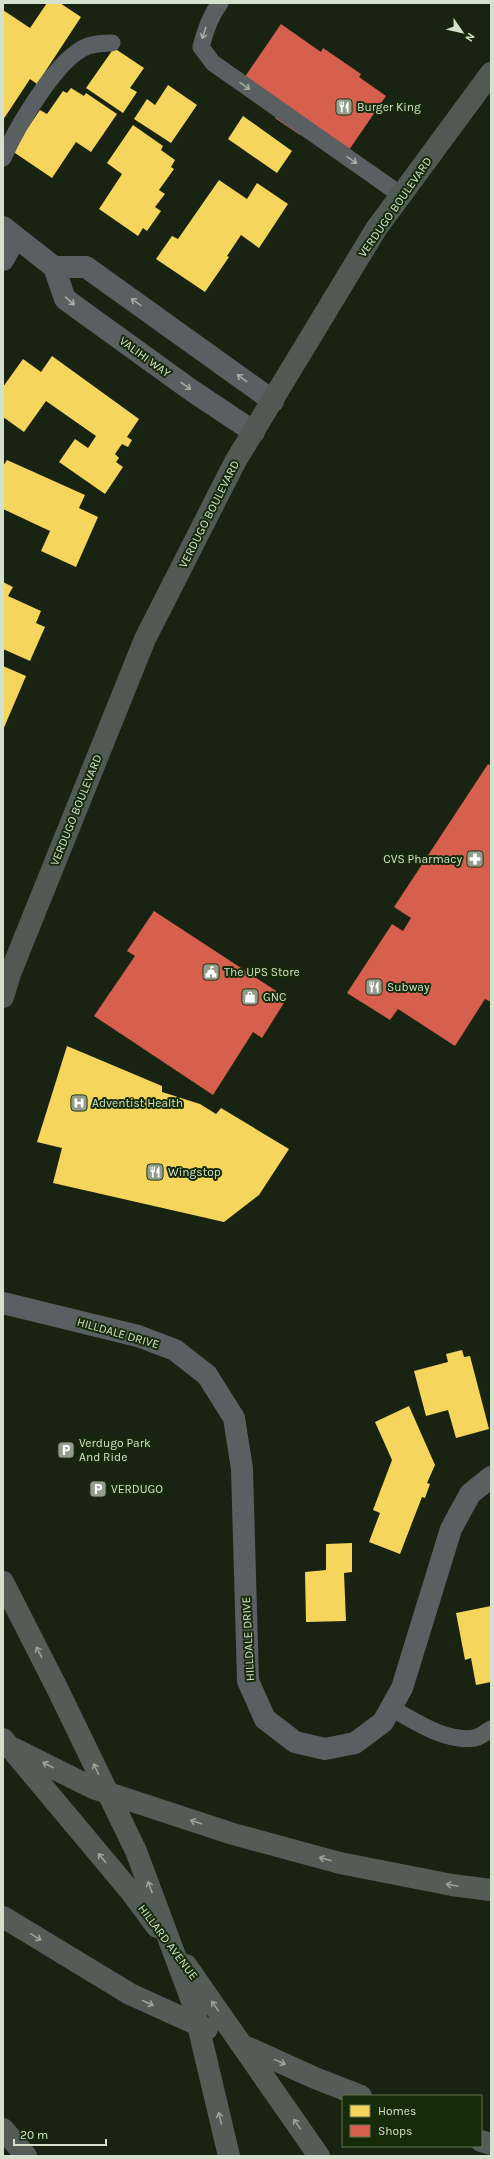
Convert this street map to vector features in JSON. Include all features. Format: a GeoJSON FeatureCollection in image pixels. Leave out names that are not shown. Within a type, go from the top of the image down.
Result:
{"type":"FeatureCollection","features":[{"type":"Feature","properties":{"kind":"highway"},"geometry":{"type":"LineString","coordinates":[[5,1587],[57,1688],[136,1851],[193,2004],[229,2156]]}},
{"type":"Feature","properties":{"kind":"highway"},"geometry":{"type":"LineString","coordinates":[[3,1741],[93,1788],[233,1834],[340,1863],[452,1885],[491,1890]]}},
{"type":"Feature","properties":{"kind":"highway","name":"HILLARD AVENUE"},"geometry":{"type":"LineString","coordinates":[[3,1741],[131,1892],[199,1983],[319,2156]]}},
{"type":"Feature","properties":{"kind":"highway"},"geometry":{"type":"LineString","coordinates":[[3,1917],[130,1994],[315,2078],[359,2095]]}},
{"type":"Feature","properties":{"kind":"highway"},"geometry":{"type":"LineString","coordinates":[[3,2129],[26,2156]]}},
{"type":"Feature","properties":{"kind":"main road","name":"VERDUGO BOULEVARD"},"geometry":{"type":"LineString","coordinates":[[3,997],[10,974],[145,639],[234,462],[273,401],[376,229],[491,73]]}},
{"type":"Feature","properties":{"kind":"street"},"geometry":{"type":"LineString","coordinates":[[3,260],[10,232],[54,267],[86,267],[273,401]]}},
{"type":"Feature","properties":{"kind":"street","name":"VALIHI WAY"},"geometry":{"type":"LineString","coordinates":[[54,267],[65,299],[190,390],[254,432]]}},
{"type":"Feature","properties":{"kind":"street","name":"HILLDALE DRIVE"},"geometry":{"type":"LineString","coordinates":[[3,1303],[138,1336],[176,1350],[207,1375],[234,1418],[242,1469],[248,1681],[265,1719],[295,1742],[325,1749],[355,1743],[383,1722],[402,1688],[451,1529],[470,1494],[491,1477]]}},
{"type":"Feature","properties":{"kind":"lane"},"geometry":{"type":"LineString","coordinates":[[220,3],[214,11],[205,31],[201,47],[213,63],[401,195]]}},
{"type":"Feature","properties":{"kind":"lane"},"geometry":{"type":"LineString","coordinates":[[3,158],[14,134],[43,90],[75,54],[88,46],[112,43]]}},
{"type":"Feature","properties":{"kind":"lane"},"geometry":{"type":"LineString","coordinates":[[392,1708],[420,1724],[452,1737],[475,1738],[491,1729]]}},
{"type":"Feature","properties":{"kind":"building: Homes"},"geometry":{"type":"Polygon","coordinates":[[[47,3],[60,3],[81,17],[37,84],[30,79],[3,120],[3,10],[30,28],[47,3]]]}},
{"type":"Feature","properties":{"kind":"building: Homes"},"geometry":{"type":"Polygon","coordinates":[[[114,48],[144,68],[130,88],[137,92],[123,113],[86,88],[114,48]]]}},
{"type":"Feature","properties":{"kind":"building: Homes"},"geometry":{"type":"Polygon","coordinates":[[[168,85],[197,105],[171,143],[134,119],[147,99],[155,105],[168,85]]]}},
{"type":"Feature","properties":{"kind":"building: Homes"},"geometry":{"type":"Polygon","coordinates":[[[71,88],[84,96],[86,93],[117,114],[91,152],[76,142],[52,178],[12,151],[40,110],[47,114],[63,91],[67,93],[71,88]]]}},
{"type":"Feature","properties":{"kind":"building: Homes"},"geometry":{"type":"Polygon","coordinates":[[[243,116],[292,151],[277,173],[228,139],[243,116]]]}},
{"type":"Feature","properties":{"kind":"building: Homes"},"geometry":{"type":"Polygon","coordinates":[[[133,125],[163,146],[161,150],[175,160],[171,167],[174,169],[159,190],[165,194],[155,207],[161,211],[147,231],[143,228],[138,236],[99,209],[122,174],[107,163],[133,125]]]}},
{"type":"Feature","properties":{"kind":"building: Homes"},"geometry":{"type":"Polygon","coordinates":[[[219,180],[247,199],[257,183],[288,204],[259,248],[241,235],[227,256],[229,257],[205,292],[156,259],[172,236],[178,239],[219,180]]]}},
{"type":"Feature","properties":{"kind":"building: Homes"},"geometry":{"type":"Polygon","coordinates":[[[52,356],[139,419],[127,437],[132,440],[128,447],[122,444],[115,454],[119,458],[116,462],[123,467],[105,494],[59,462],[75,439],[88,448],[96,436],[46,401],[24,432],[3,417],[3,387],[23,359],[41,372],[52,356]]]}},
{"type":"Feature","properties":{"kind":"building: Homes"},"geometry":{"type":"Polygon","coordinates":[[[7,460],[85,495],[79,508],[98,517],[76,567],[41,551],[50,531],[3,509],[3,466],[7,460]]]}},
{"type":"Feature","properties":{"kind":"building: Homes"},"geometry":{"type":"Polygon","coordinates":[[[3,582],[13,587],[8,596],[41,611],[36,623],[45,627],[30,661],[3,649],[3,582]]]}},
{"type":"Feature","properties":{"kind":"building: Homes"},"geometry":{"type":"Polygon","coordinates":[[[3,666],[26,676],[3,730],[3,666]]]}},
{"type":"Feature","properties":{"kind":"building: Homes"},"geometry":{"type":"Polygon","coordinates":[[[67,1046],[162,1086],[162,1092],[200,1104],[216,1114],[221,1108],[289,1149],[259,1195],[224,1222],[53,1183],[62,1148],[37,1142],[67,1046]]]}},
{"type":"Feature","properties":{"kind":"building: Homes"},"geometry":{"type":"Polygon","coordinates":[[[462,1350],[464,1357],[470,1356],[489,1429],[456,1438],[448,1410],[426,1416],[414,1371],[448,1362],[446,1354],[462,1350]]]}},
{"type":"Feature","properties":{"kind":"building: Homes"},"geometry":{"type":"Polygon","coordinates":[[[409,1406],[435,1465],[427,1483],[430,1484],[425,1498],[422,1497],[400,1554],[369,1542],[380,1513],[373,1510],[392,1460],[375,1422],[409,1406]]]}},
{"type":"Feature","properties":{"kind":"building: Homes"},"geometry":{"type":"Polygon","coordinates":[[[352,1543],[352,1572],[344,1573],[346,1621],[306,1622],[305,1572],[326,1570],[326,1544],[352,1543]]]}},
{"type":"Feature","properties":{"kind":"building: Homes"},"geometry":{"type":"Polygon","coordinates":[[[491,1606],[491,1682],[476,1685],[471,1658],[465,1660],[456,1613],[491,1606]]]}},
{"type":"Feature","properties":{"kind":"building: Shops"},"geometry":{"type":"Polygon","coordinates":[[[281,24],[321,52],[323,48],[361,74],[359,77],[386,96],[349,150],[308,122],[300,135],[275,118],[283,106],[244,78],[281,24]]]}},
{"type":"Feature","properties":{"kind":"building: Shops"},"geometry":{"type":"Polygon","coordinates":[[[488,764],[491,766],[491,1002],[485,999],[455,1046],[398,1009],[390,1020],[347,993],[392,924],[403,931],[411,918],[394,907],[488,764]]]}},
{"type":"Feature","properties":{"kind":"building: Shops"},"geometry":{"type":"Polygon","coordinates":[[[154,911],[287,998],[262,1038],[253,1032],[213,1095],[94,1016],[135,956],[127,951],[154,911]]]}},
{"type":"Feature","properties":{"kind":"place","name":"Burger King"},"geometry":{"type":"Point","coordinates":[344,107]}},
{"type":"Feature","properties":{"kind":"place","name":"CVS Pharmacy"},"geometry":{"type":"Point","coordinates":[475,859]}},
{"type":"Feature","properties":{"kind":"place","name":"The UPS Store"},"geometry":{"type":"Point","coordinates":[211,972]}},
{"type":"Feature","properties":{"kind":"place","name":"Subway"},"geometry":{"type":"Point","coordinates":[374,987]}},
{"type":"Feature","properties":{"kind":"place","name":"GNC"},"geometry":{"type":"Point","coordinates":[250,997]}},
{"type":"Feature","properties":{"kind":"place","name":"Adventist Health"},"geometry":{"type":"Point","coordinates":[79,1103]}},
{"type":"Feature","properties":{"kind":"place","name":"Wingstop"},"geometry":{"type":"Point","coordinates":[155,1172]}},
{"type":"Feature","properties":{"kind":"place","name":"Verdugo Park And Ride"},"geometry":{"type":"Point","coordinates":[66,1450]}},
{"type":"Feature","properties":{"kind":"place","name":"VERDUGO"},"geometry":{"type":"Point","coordinates":[98,1489]}}]}
